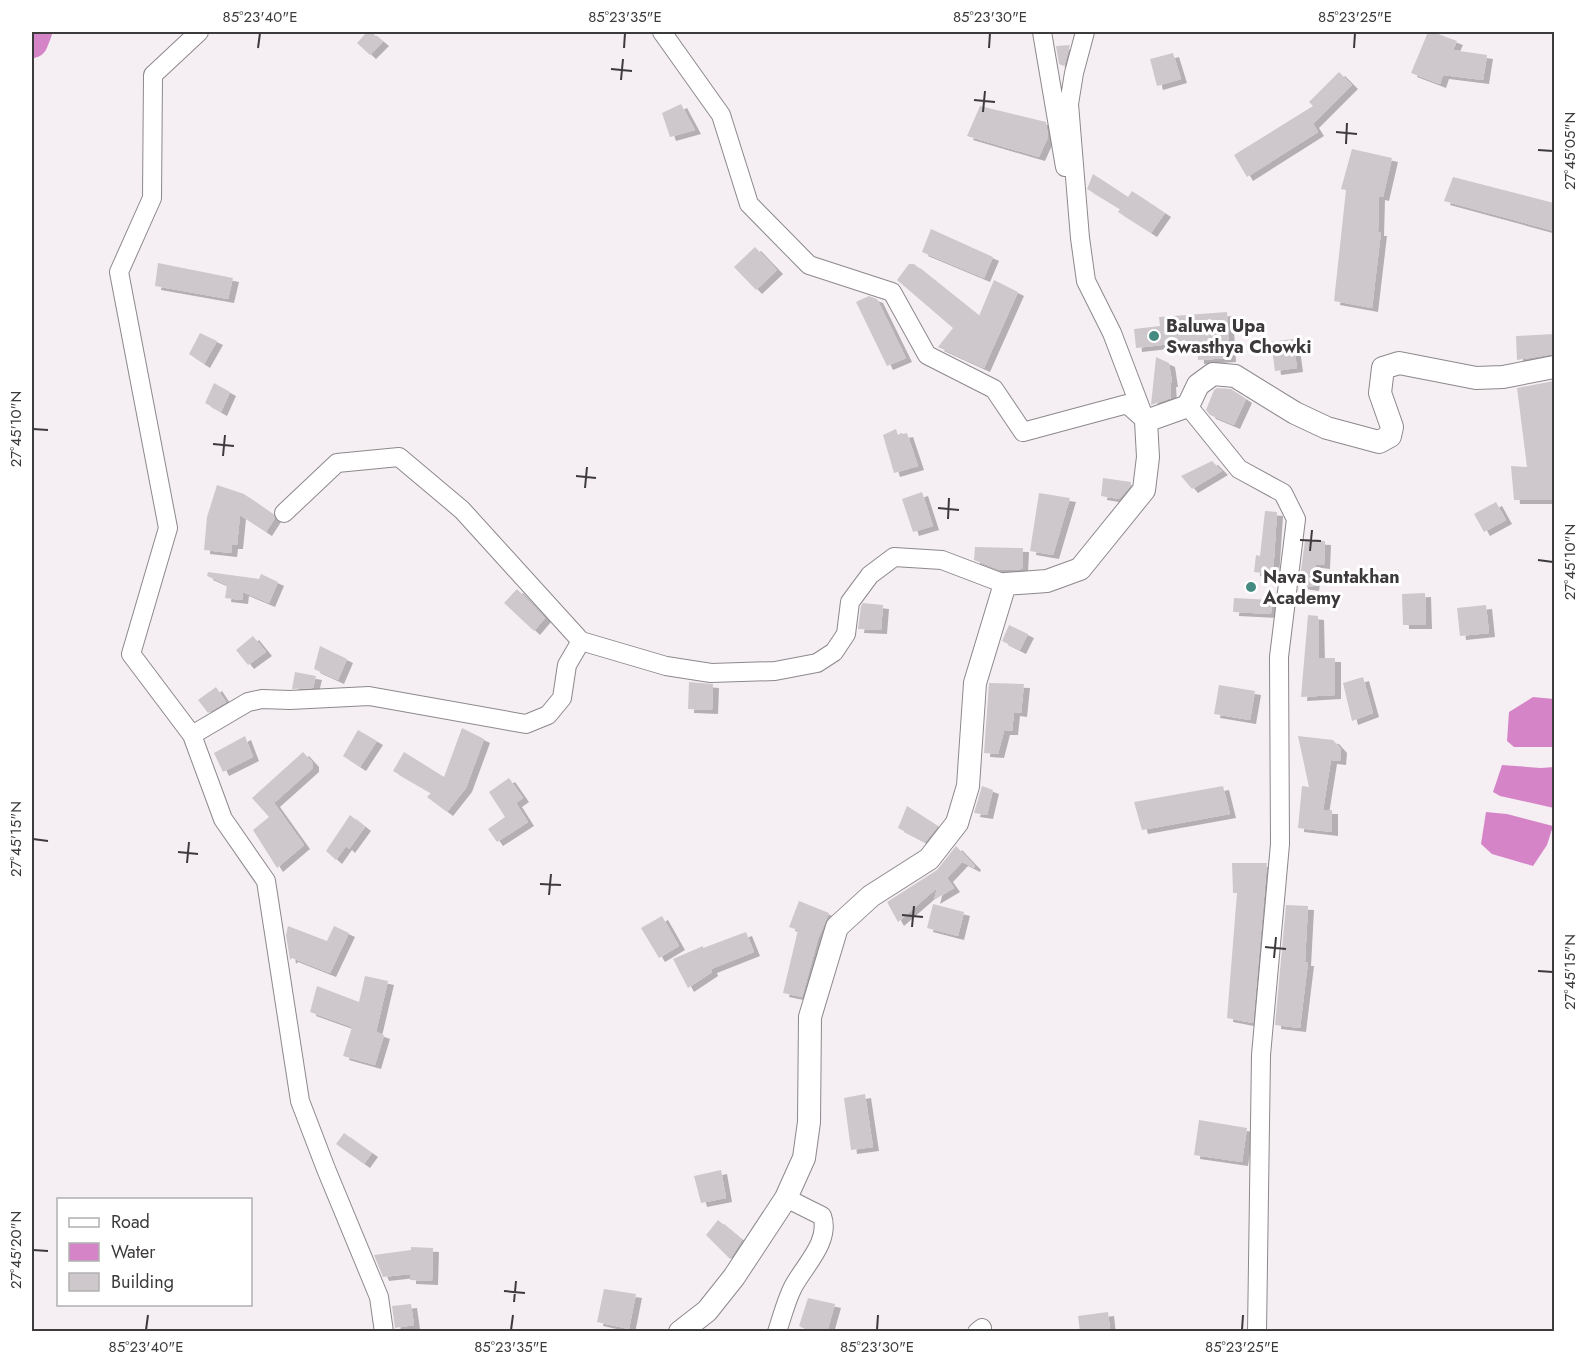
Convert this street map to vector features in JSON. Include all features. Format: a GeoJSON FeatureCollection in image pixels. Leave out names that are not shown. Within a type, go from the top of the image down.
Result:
{"type":"FeatureCollection","features":[{"type":"Feature","properties":{"kind":"street"},"geometry":{"type":"LineString","coordinates":[[199,32],[153,75],[152,198],[119,272],[168,528],[131,654],[192,735],[223,819],[266,881],[300,1101],[379,1297],[384,1332]]}},
{"type":"Feature","properties":{"kind":"street"},"geometry":{"type":"LineString","coordinates":[[662,32],[721,115],[749,204],[809,265],[892,292],[927,355],[994,389],[1023,432],[1126,404],[1146,421]]}},
{"type":"Feature","properties":{"kind":"street"},"geometry":{"type":"LineString","coordinates":[[1042,32],[1065,168],[1078,200]]}},
{"type":"Feature","properties":{"kind":"street"},"geometry":{"type":"LineString","coordinates":[[284,513],[337,463],[399,457],[462,510],[581,641],[666,666],[711,673],[775,671],[817,663],[834,652],[846,633],[850,602],[870,575],[894,557],[942,560],[1005,584],[1047,581],[1080,568],[1144,490],[1148,457],[1146,421],[1112,333],[1086,280],[1070,104],[1074,73],[1085,32]]}},
{"type":"Feature","properties":{"kind":"street"},"geometry":{"type":"LineString","coordinates":[[1146,421],[1188,406],[1198,385],[1213,374],[1235,376],[1295,413],[1327,428],[1379,442],[1390,436],[1392,427],[1380,393],[1383,368],[1399,363],[1476,378],[1503,377],[1554,367]]}},
{"type":"Feature","properties":{"kind":"street"},"geometry":{"type":"LineString","coordinates":[[1188,406],[1239,469],[1282,494],[1296,519],[1279,657],[1280,844],[1261,1055],[1257,1332]]}},
{"type":"Feature","properties":{"kind":"street"},"geometry":{"type":"LineString","coordinates":[[680,1332],[707,1311],[734,1278],[786,1198],[804,1158],[810,1122],[810,1017],[837,927],[871,896],[928,859],[957,823],[968,786],[975,682],[1005,584]]}},
{"type":"Feature","properties":{"kind":"street"},"geometry":{"type":"LineString","coordinates":[[192,735],[248,702],[262,699],[369,696],[526,724],[548,715],[562,698],[567,665],[581,641]]}},
{"type":"Feature","properties":{"kind":"street"},"geometry":{"type":"LineString","coordinates":[[777,1332],[792,1288],[813,1255],[824,1233],[825,1225],[822,1216],[786,1198]]}},
{"type":"Feature","properties":{"kind":"water"},"geometry":{"type":"Polygon","coordinates":[[[1533,697],[1554,699],[1554,747],[1514,747],[1507,741],[1509,712],[1533,697]]]}},
{"type":"Feature","properties":{"kind":"water"},"geometry":{"type":"Polygon","coordinates":[[[1502,765],[1554,767],[1554,808],[1500,796],[1493,792],[1502,765]]]}},
{"type":"Feature","properties":{"kind":"water"},"geometry":{"type":"Polygon","coordinates":[[[1486,812],[1507,814],[1553,826],[1547,845],[1533,866],[1492,854],[1481,844],[1486,812]]]}},
{"type":"Feature","properties":{"kind":"building"},"geometry":{"type":"Polygon","coordinates":[[[367,32],[371,32],[383,42],[370,55],[357,43],[367,32]]]}},
{"type":"Feature","properties":{"kind":"building"},"geometry":{"type":"Polygon","coordinates":[[[1428,32],[1457,41],[1453,50],[1487,55],[1483,80],[1443,75],[1440,84],[1411,73],[1428,32]]]}},
{"type":"Feature","properties":{"kind":"building"},"geometry":{"type":"Polygon","coordinates":[[[1070,45],[1064,66],[1059,64],[1056,46],[1070,45]]]}},
{"type":"Feature","properties":{"kind":"building"},"geometry":{"type":"Polygon","coordinates":[[[1173,53],[1181,79],[1157,86],[1150,59],[1173,53]]]}},
{"type":"Feature","properties":{"kind":"building"},"geometry":{"type":"Polygon","coordinates":[[[1339,72],[1352,85],[1313,124],[1318,132],[1247,177],[1234,155],[1313,106],[1309,102],[1339,72]]]}},
{"type":"Feature","properties":{"kind":"building"},"geometry":{"type":"Polygon","coordinates":[[[681,104],[695,130],[670,137],[662,113],[681,104]]]}},
{"type":"Feature","properties":{"kind":"building"},"geometry":{"type":"Polygon","coordinates":[[[980,106],[1046,122],[1048,137],[1039,157],[967,136],[980,106]]]}},
{"type":"Feature","properties":{"kind":"building"},"geometry":{"type":"Polygon","coordinates":[[[1352,149],[1392,158],[1383,197],[1379,196],[1378,232],[1381,232],[1372,308],[1334,301],[1346,190],[1341,189],[1352,149]]]}},
{"type":"Feature","properties":{"kind":"building"},"geometry":{"type":"Polygon","coordinates":[[[1093,174],[1128,197],[1132,191],[1165,213],[1151,233],[1118,212],[1120,209],[1087,189],[1093,174]]]}},
{"type":"Feature","properties":{"kind":"building"},"geometry":{"type":"Polygon","coordinates":[[[1453,177],[1554,203],[1554,231],[1444,201],[1453,177]]]}},
{"type":"Feature","properties":{"kind":"building"},"geometry":{"type":"Polygon","coordinates":[[[931,229],[993,257],[984,278],[922,252],[931,229]]]}},
{"type":"Feature","properties":{"kind":"building"},"geometry":{"type":"Polygon","coordinates":[[[755,247],[777,270],[756,290],[734,267],[755,247]]]}},
{"type":"Feature","properties":{"kind":"building"},"geometry":{"type":"Polygon","coordinates":[[[158,263],[233,278],[228,299],[155,286],[158,263]]]}},
{"type":"Feature","properties":{"kind":"building"},"geometry":{"type":"Polygon","coordinates":[[[909,264],[914,264],[979,316],[994,280],[1018,292],[984,368],[938,347],[953,328],[897,280],[909,264]]]}},
{"type":"Feature","properties":{"kind":"building"},"geometry":{"type":"Polygon","coordinates":[[[869,296],[877,299],[906,358],[887,366],[856,302],[869,296]]]}},
{"type":"Feature","properties":{"kind":"building"},"geometry":{"type":"Polygon","coordinates":[[[1227,312],[1230,358],[1198,360],[1197,341],[1136,348],[1134,329],[1160,326],[1159,317],[1227,312]]]}},
{"type":"Feature","properties":{"kind":"building"},"geometry":{"type":"Polygon","coordinates":[[[200,333],[217,341],[204,364],[189,354],[200,333]]]}},
{"type":"Feature","properties":{"kind":"building"},"geometry":{"type":"Polygon","coordinates":[[[1554,334],[1554,354],[1517,360],[1516,336],[1554,334]]]}},
{"type":"Feature","properties":{"kind":"building"},"geometry":{"type":"Polygon","coordinates":[[[1293,339],[1297,368],[1275,371],[1271,342],[1293,339]]]}},
{"type":"Feature","properties":{"kind":"building"},"geometry":{"type":"Polygon","coordinates":[[[1156,357],[1169,363],[1172,383],[1170,383],[1171,398],[1151,405],[1156,357]]]}},
{"type":"Feature","properties":{"kind":"building"},"geometry":{"type":"Polygon","coordinates":[[[1554,381],[1554,500],[1514,500],[1511,466],[1527,467],[1517,388],[1554,381]]]}},
{"type":"Feature","properties":{"kind":"building"},"geometry":{"type":"Polygon","coordinates":[[[214,383],[230,392],[221,412],[205,403],[214,383]]]}},
{"type":"Feature","properties":{"kind":"building"},"geometry":{"type":"Polygon","coordinates":[[[1217,388],[1231,389],[1246,399],[1234,425],[1210,415],[1206,410],[1217,388]]]}},
{"type":"Feature","properties":{"kind":"building"},"geometry":{"type":"Polygon","coordinates":[[[896,429],[898,435],[907,433],[918,466],[894,473],[883,435],[896,429]]]}},
{"type":"Feature","properties":{"kind":"building"},"geometry":{"type":"Polygon","coordinates":[[[1212,461],[1222,471],[1192,489],[1181,476],[1212,461]]]}},
{"type":"Feature","properties":{"kind":"building"},"geometry":{"type":"Polygon","coordinates":[[[1103,478],[1131,482],[1131,485],[1119,499],[1101,496],[1103,478]]]}},
{"type":"Feature","properties":{"kind":"building"},"geometry":{"type":"Polygon","coordinates":[[[217,485],[244,494],[273,514],[275,518],[266,532],[240,515],[237,545],[232,545],[231,553],[204,550],[207,517],[217,485]]]}},
{"type":"Feature","properties":{"kind":"building"},"geometry":{"type":"Polygon","coordinates":[[[922,492],[933,526],[913,532],[902,499],[922,492]]]}},
{"type":"Feature","properties":{"kind":"building"},"geometry":{"type":"Polygon","coordinates":[[[1039,493],[1070,498],[1053,555],[1030,551],[1039,493]]]}},
{"type":"Feature","properties":{"kind":"building"},"geometry":{"type":"Polygon","coordinates":[[[1496,502],[1506,520],[1484,532],[1474,514],[1496,502]]]}},
{"type":"Feature","properties":{"kind":"building"},"geometry":{"type":"Polygon","coordinates":[[[1265,511],[1277,512],[1273,574],[1254,572],[1256,555],[1260,556],[1265,511]]]}},
{"type":"Feature","properties":{"kind":"building"},"geometry":{"type":"Polygon","coordinates":[[[1305,540],[1325,541],[1324,565],[1316,564],[1313,587],[1299,585],[1305,540]]]}},
{"type":"Feature","properties":{"kind":"building"},"geometry":{"type":"Polygon","coordinates":[[[975,547],[1023,548],[1022,569],[1000,570],[974,560],[975,547]]]}},
{"type":"Feature","properties":{"kind":"building"},"geometry":{"type":"Polygon","coordinates":[[[208,572],[259,579],[261,574],[278,582],[269,603],[243,592],[242,600],[225,598],[227,585],[207,576],[208,572]]]}},
{"type":"Feature","properties":{"kind":"building"},"geometry":{"type":"Polygon","coordinates":[[[517,589],[545,618],[534,631],[504,603],[517,589]]]}},
{"type":"Feature","properties":{"kind":"building"},"geometry":{"type":"Polygon","coordinates":[[[1425,593],[1426,625],[1403,625],[1402,594],[1425,593]]]}},
{"type":"Feature","properties":{"kind":"building"},"geometry":{"type":"Polygon","coordinates":[[[1234,598],[1272,600],[1271,614],[1233,612],[1234,598]]]}},
{"type":"Feature","properties":{"kind":"building"},"geometry":{"type":"Polygon","coordinates":[[[863,603],[883,605],[881,630],[858,629],[863,603]]]}},
{"type":"Feature","properties":{"kind":"building"},"geometry":{"type":"Polygon","coordinates":[[[1486,605],[1489,633],[1460,636],[1457,608],[1486,605]]]}},
{"type":"Feature","properties":{"kind":"building"},"geometry":{"type":"Polygon","coordinates":[[[1308,615],[1318,616],[1319,658],[1335,658],[1335,695],[1301,697],[1308,615]]]}},
{"type":"Feature","properties":{"kind":"building"},"geometry":{"type":"Polygon","coordinates":[[[1009,625],[1028,634],[1020,650],[1002,641],[1009,625]]]}},
{"type":"Feature","properties":{"kind":"building"},"geometry":{"type":"Polygon","coordinates":[[[253,636],[266,652],[248,665],[236,650],[253,636]]]}},
{"type":"Feature","properties":{"kind":"building"},"geometry":{"type":"Polygon","coordinates":[[[320,646],[347,659],[338,680],[314,669],[320,646]]]}},
{"type":"Feature","properties":{"kind":"building"},"geometry":{"type":"Polygon","coordinates":[[[295,672],[316,676],[313,688],[292,689],[295,672]]]}},
{"type":"Feature","properties":{"kind":"building"},"geometry":{"type":"Polygon","coordinates":[[[1363,677],[1373,713],[1352,721],[1343,683],[1363,677]]]}},
{"type":"Feature","properties":{"kind":"building"},"geometry":{"type":"Polygon","coordinates":[[[689,682],[713,684],[712,710],[688,709],[689,682]]]}},
{"type":"Feature","properties":{"kind":"building"},"geometry":{"type":"Polygon","coordinates":[[[989,683],[1024,684],[1021,713],[1014,712],[1012,731],[1004,731],[998,754],[984,753],[989,683]]]}},
{"type":"Feature","properties":{"kind":"building"},"geometry":{"type":"Polygon","coordinates":[[[1219,685],[1255,691],[1250,720],[1214,714],[1219,685]]]}},
{"type":"Feature","properties":{"kind":"building"},"geometry":{"type":"Polygon","coordinates":[[[216,687],[226,702],[208,713],[198,700],[216,687]]]}},
{"type":"Feature","properties":{"kind":"building"},"geometry":{"type":"Polygon","coordinates":[[[462,728],[484,739],[466,788],[447,812],[427,797],[431,793],[393,771],[404,752],[444,777],[462,728]]]}},
{"type":"Feature","properties":{"kind":"building"},"geometry":{"type":"Polygon","coordinates":[[[358,730],[377,741],[360,767],[343,756],[358,730]]]}},
{"type":"Feature","properties":{"kind":"building"},"geometry":{"type":"Polygon","coordinates":[[[245,736],[253,757],[223,772],[214,753],[245,736]]]}},
{"type":"Feature","properties":{"kind":"building"},"geometry":{"type":"Polygon","coordinates":[[[1298,736],[1333,740],[1341,749],[1340,761],[1331,760],[1323,810],[1332,810],[1332,832],[1298,828],[1302,786],[1309,787],[1298,736]]]}},
{"type":"Feature","properties":{"kind":"building"},"geometry":{"type":"Polygon","coordinates":[[[303,752],[313,763],[313,768],[274,803],[304,845],[277,868],[253,830],[269,817],[252,798],[303,752]]]}},
{"type":"Feature","properties":{"kind":"building"},"geometry":{"type":"Polygon","coordinates":[[[509,778],[523,798],[516,803],[528,822],[497,842],[488,829],[505,817],[489,792],[509,778]]]}},
{"type":"Feature","properties":{"kind":"building"},"geometry":{"type":"Polygon","coordinates":[[[982,786],[993,790],[987,815],[974,813],[982,786]]]}},
{"type":"Feature","properties":{"kind":"building"},"geometry":{"type":"Polygon","coordinates":[[[1223,786],[1230,814],[1142,830],[1134,802],[1223,786]]]}},
{"type":"Feature","properties":{"kind":"building"},"geometry":{"type":"Polygon","coordinates":[[[907,806],[938,826],[925,842],[898,828],[907,806]]]}},
{"type":"Feature","properties":{"kind":"building"},"geometry":{"type":"Polygon","coordinates":[[[350,815],[365,827],[349,849],[346,846],[336,860],[326,851],[350,815]]]}},
{"type":"Feature","properties":{"kind":"building"},"geometry":{"type":"Polygon","coordinates":[[[956,846],[975,866],[974,868],[962,862],[947,878],[954,888],[934,900],[937,888],[898,922],[887,902],[937,870],[956,846]]]}},
{"type":"Feature","properties":{"kind":"building"},"geometry":{"type":"Polygon","coordinates":[[[1232,863],[1267,863],[1253,1023],[1227,1018],[1237,893],[1233,893],[1232,863]]]}},
{"type":"Feature","properties":{"kind":"building"},"geometry":{"type":"Polygon","coordinates":[[[799,901],[829,913],[818,939],[802,997],[783,993],[798,930],[789,927],[799,901]]]}},
{"type":"Feature","properties":{"kind":"building"},"geometry":{"type":"Polygon","coordinates":[[[933,904],[964,912],[958,936],[927,928],[933,904]]]}},
{"type":"Feature","properties":{"kind":"building"},"geometry":{"type":"Polygon","coordinates":[[[1286,905],[1308,906],[1305,962],[1308,962],[1300,1028],[1275,1025],[1286,905]]]}},
{"type":"Feature","properties":{"kind":"building"},"geometry":{"type":"Polygon","coordinates":[[[662,916],[679,946],[659,958],[641,928],[662,916]]]}},
{"type":"Feature","properties":{"kind":"building"},"geometry":{"type":"Polygon","coordinates":[[[288,926],[327,941],[334,926],[349,933],[330,973],[292,958],[290,960],[286,935],[288,926]]]}},
{"type":"Feature","properties":{"kind":"building"},"geometry":{"type":"Polygon","coordinates":[[[746,932],[754,952],[711,969],[712,972],[688,988],[673,959],[746,932]]]}},
{"type":"Feature","properties":{"kind":"building"},"geometry":{"type":"Polygon","coordinates":[[[365,976],[388,981],[376,1032],[384,1035],[375,1065],[343,1056],[352,1027],[310,1012],[317,986],[359,1002],[365,976]]]}},
{"type":"Feature","properties":{"kind":"building"},"geometry":{"type":"Polygon","coordinates":[[[865,1094],[873,1147],[851,1150],[844,1098],[865,1094]]]}},
{"type":"Feature","properties":{"kind":"building"},"geometry":{"type":"Polygon","coordinates":[[[1199,1120],[1247,1128],[1242,1162],[1194,1155],[1199,1120]]]}},
{"type":"Feature","properties":{"kind":"building"},"geometry":{"type":"Polygon","coordinates":[[[344,1133],[372,1153],[364,1164],[336,1144],[344,1133]]]}},
{"type":"Feature","properties":{"kind":"building"},"geometry":{"type":"Polygon","coordinates":[[[721,1170],[726,1198],[701,1203],[694,1176],[721,1170]]]}},
{"type":"Feature","properties":{"kind":"building"},"geometry":{"type":"Polygon","coordinates":[[[718,1220],[742,1240],[730,1259],[706,1235],[718,1220]]]}},
{"type":"Feature","properties":{"kind":"building"},"geometry":{"type":"Polygon","coordinates":[[[411,1247],[433,1248],[432,1281],[410,1280],[410,1274],[383,1277],[374,1255],[411,1250],[411,1247]]]}},
{"type":"Feature","properties":{"kind":"building"},"geometry":{"type":"Polygon","coordinates":[[[604,1289],[636,1294],[629,1329],[597,1322],[604,1289]]]}},
{"type":"Feature","properties":{"kind":"building"},"geometry":{"type":"Polygon","coordinates":[[[808,1298],[835,1304],[827,1332],[811,1332],[799,1326],[808,1298]]]}},
{"type":"Feature","properties":{"kind":"building"},"geometry":{"type":"Polygon","coordinates":[[[411,1304],[414,1325],[395,1328],[392,1306],[411,1304]]]}},
{"type":"Feature","properties":{"kind":"building"},"geometry":{"type":"Polygon","coordinates":[[[1108,1312],[1110,1330],[1080,1332],[1078,1316],[1108,1312]]]}},
{"type":"Feature","properties":{"kind":"waterway"},"geometry":{"type":"LineString","coordinates":[[32,42],[36,32]]}},
{"type":"Feature","properties":{"kind":"place","name":"Baluwa Upa Swasthya Chowki"},"geometry":{"type":"Point","coordinates":[1154,336]}},
{"type":"Feature","properties":{"kind":"place","name":"Nava Suntakhan Academy"},"geometry":{"type":"Point","coordinates":[1251,587]}}]}
